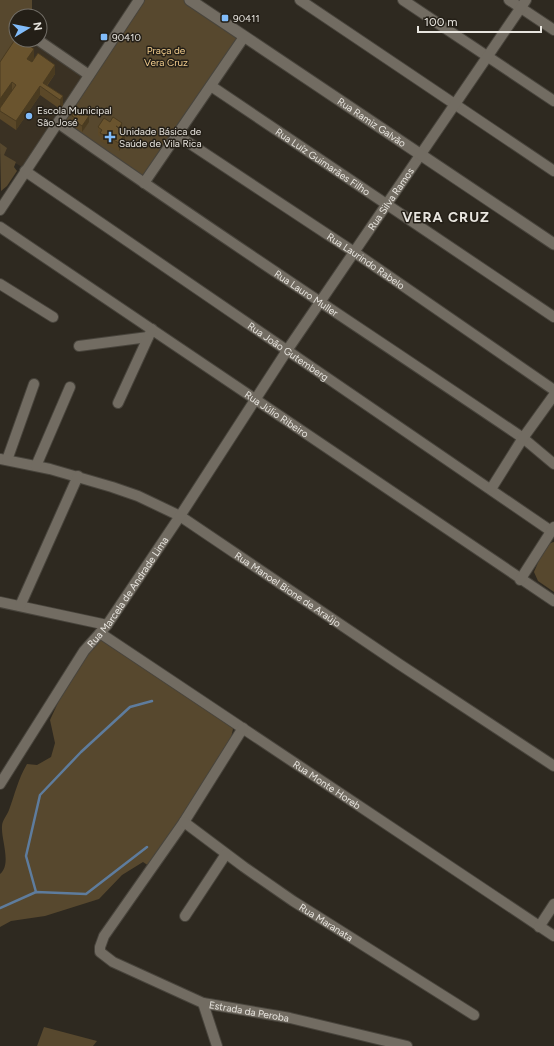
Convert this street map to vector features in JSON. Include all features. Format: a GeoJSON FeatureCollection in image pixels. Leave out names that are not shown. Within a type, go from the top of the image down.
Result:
{"type":"FeatureCollection","features":[{"type":"Feature","properties":{"kind":"street"},"geometry":{"type":"LineString","coordinates":[[0,210],[139,0]]}},
{"type":"Feature","properties":{"kind":"street","name":"Rua Ramiz Galvão"},"geometry":{"type":"LineString","coordinates":[[190,0],[554,244]]}},
{"type":"Feature","properties":{"kind":"street"},"geometry":{"type":"LineString","coordinates":[[300,0],[554,171]]}},
{"type":"Feature","properties":{"kind":"street"},"geometry":{"type":"LineString","coordinates":[[403,0],[554,101]]}},
{"type":"Feature","properties":{"kind":"street"},"geometry":{"type":"LineString","coordinates":[[509,0],[524,4],[554,30]]}},
{"type":"Feature","properties":{"kind":"street","name":"Rua Silva Ramos"},"geometry":{"type":"LineString","coordinates":[[255,398],[456,105],[487,56],[524,4]]}},
{"type":"Feature","properties":{"kind":"street"},"geometry":{"type":"LineString","coordinates":[[144,183],[244,37]]}},
{"type":"Feature","properties":{"kind":"street"},"geometry":{"type":"LineString","coordinates":[[48,47],[89,75]]}},
{"type":"Feature","properties":{"kind":"street","name":"Rua Luíz Guimarães Filho"},"geometry":{"type":"LineString","coordinates":[[211,86],[554,317]]}},
{"type":"Feature","properties":{"kind":"street","name":"Rua Lauro Muller"},"geometry":{"type":"LineString","coordinates":[[58,123],[144,183],[321,300],[523,438],[554,464]]}},
{"type":"Feature","properties":{"kind":"street","name":"Rua Laurindo Rabelo"},"geometry":{"type":"LineString","coordinates":[[177,135],[354,252],[554,390]]}},
{"type":"Feature","properties":{"kind":"street","name":"Rua João Gutemberg"},"geometry":{"type":"LineString","coordinates":[[25,171],[288,349],[491,489],[553,529]]}},
{"type":"Feature","properties":{"kind":"street","name":"Rua Júlio Ribeiro"},"geometry":{"type":"LineString","coordinates":[[0,228],[150,333],[255,398],[520,580],[554,601]]}},
{"type":"Feature","properties":{"kind":"street"},"geometry":{"type":"LineString","coordinates":[[0,284],[53,317]]}},
{"type":"Feature","properties":{"kind":"street"},"geometry":{"type":"LineString","coordinates":[[79,346],[150,333]]}},
{"type":"Feature","properties":{"kind":"street"},"geometry":{"type":"LineString","coordinates":[[118,403],[150,333]]}},
{"type":"Feature","properties":{"kind":"street"},"geometry":{"type":"LineString","coordinates":[[4,459],[34,384]]}},
{"type":"Feature","properties":{"kind":"street"},"geometry":{"type":"LineString","coordinates":[[36,466],[70,387]]}},
{"type":"Feature","properties":{"kind":"street"},"geometry":{"type":"LineString","coordinates":[[491,489],[523,438],[554,395]]}},
{"type":"Feature","properties":{"kind":"street","name":"Rua Marcela de Andrade Lima"},"geometry":{"type":"LineString","coordinates":[[0,784],[84,651],[104,629],[180,516],[255,398]]}},
{"type":"Feature","properties":{"kind":"street","name":"Rua Manoel Bione de Araújo"},"geometry":{"type":"LineString","coordinates":[[4,459],[78,476],[138,496],[180,516],[399,664],[554,766]]}},
{"type":"Feature","properties":{"kind":"street"},"geometry":{"type":"LineString","coordinates":[[20,606],[78,476]]}},
{"type":"Feature","properties":{"kind":"street"},"geometry":{"type":"LineString","coordinates":[[520,580],[553,529]]}},
{"type":"Feature","properties":{"kind":"street"},"geometry":{"type":"LineString","coordinates":[[0,602],[104,629]]}},
{"type":"Feature","properties":{"kind":"street","name":"Rua Monte Horeb"},"geometry":{"type":"LineString","coordinates":[[104,629],[243,728],[554,936]]}},
{"type":"Feature","properties":{"kind":"street"},"geometry":{"type":"LineString","coordinates":[[184,822],[243,728]]}},
{"type":"Feature","properties":{"kind":"street","name":"Rua Maranata"},"geometry":{"type":"LineString","coordinates":[[184,822],[226,854],[299,905],[474,1015]]}},
{"type":"Feature","properties":{"kind":"street","name":"Estrada da Peroba"},"geometry":{"type":"LineString","coordinates":[[184,822],[104,936],[100,947],[100,952],[113,962],[203,1003],[290,1018],[407,1046]]}},
{"type":"Feature","properties":{"kind":"street"},"geometry":{"type":"LineString","coordinates":[[186,916],[226,854]]}},
{"type":"Feature","properties":{"kind":"street"},"geometry":{"type":"LineString","coordinates":[[540,927],[554,904]]}},
{"type":"Feature","properties":{"kind":"street"},"geometry":{"type":"LineString","coordinates":[[203,1003],[217,1046]]}},
{"type":"Feature","properties":{"kind":"shaded area","name":"Escola Municipal São José"},"geometry":{"type":"Polygon","coordinates":[[[10,48],[41,48],[83,77],[22,167],[0,154],[0,63],[10,48]]]}},
{"type":"Feature","properties":{"kind":"green space"},"geometry":{"type":"Polygon","coordinates":[[[0,0],[32,0],[32,8],[8,8],[8,48],[18,48],[0,71],[0,0]]]}},
{"type":"Feature","properties":{"kind":"green space","name":"Praça de Vera Cruz"},"geometry":{"type":"Polygon","coordinates":[[[139,0],[190,0],[244,37],[144,183],[58,123],[139,0]]]}},
{"type":"Feature","properties":{"kind":"green space"},"geometry":{"type":"Polygon","coordinates":[[[0,143],[7,148],[4,155],[16,162],[14,167],[17,171],[7,186],[1,191],[0,143]]]}},
{"type":"Feature","properties":{"kind":"green space"},"geometry":{"type":"Polygon","coordinates":[[[554,542],[554,592],[538,581],[534,572],[544,550],[550,543],[554,542]]]}},
{"type":"Feature","properties":{"kind":"green space"},"geometry":{"type":"Polygon","coordinates":[[[99,639],[232,725],[233,729],[230,742],[149,866],[143,862],[122,875],[99,899],[45,916],[11,921],[0,927],[0,874],[3,870],[6,858],[2,832],[3,822],[27,764],[37,765],[51,757],[55,743],[50,720],[62,694],[90,648],[99,639]]]}},
{"type":"Feature","properties":{"kind":"green space"},"geometry":{"type":"Polygon","coordinates":[[[44,1027],[97,1041],[93,1046],[37,1046],[44,1027]]]}},
{"type":"Feature","properties":{"kind":"building"},"geometry":{"type":"Polygon","coordinates":[[[9,48],[33,48],[34,49],[27,59],[32,62],[38,53],[55,65],[43,83],[63,96],[60,100],[40,86],[16,121],[0,111],[0,108],[16,85],[12,82],[0,99],[0,62],[9,48]]]}},
{"type":"Feature","properties":{"kind":"building"},"geometry":{"type":"Polygon","coordinates":[[[77,108],[89,116],[82,126],[75,121],[77,119],[72,116],[77,108]]]}},
{"type":"Feature","properties":{"kind":"building"},"geometry":{"type":"Polygon","coordinates":[[[113,117],[122,123],[119,128],[116,126],[125,133],[119,143],[100,133],[102,130],[98,127],[104,118],[110,122],[113,117]]]}},
{"type":"Feature","properties":{"kind":"waterway"},"geometry":{"type":"LineString","coordinates":[[36,892],[26,856],[40,795],[81,752],[130,707],[152,701]]}},
{"type":"Feature","properties":{"kind":"waterway"},"geometry":{"type":"LineString","coordinates":[[0,908],[36,892],[86,894],[147,847]]}},
{"type":"Feature","properties":{"kind":"place","name":"90411"},"geometry":{"type":"Point","coordinates":[225,18]}},
{"type":"Feature","properties":{"kind":"place","name":"90410"},"geometry":{"type":"Point","coordinates":[104,37]}},
{"type":"Feature","properties":{"kind":"place","name":"Escola Municipal São José"},"geometry":{"type":"Point","coordinates":[29,116]}},
{"type":"Feature","properties":{"kind":"place","name":"Unidade Básica de Saúde de Vila Rica"},"geometry":{"type":"Point","coordinates":[110,137]}},
{"type":"Feature","properties":{"kind":"district","name":"VERA CRUZ"},"geometry":{"type":"Point","coordinates":[446,217]}}]}
